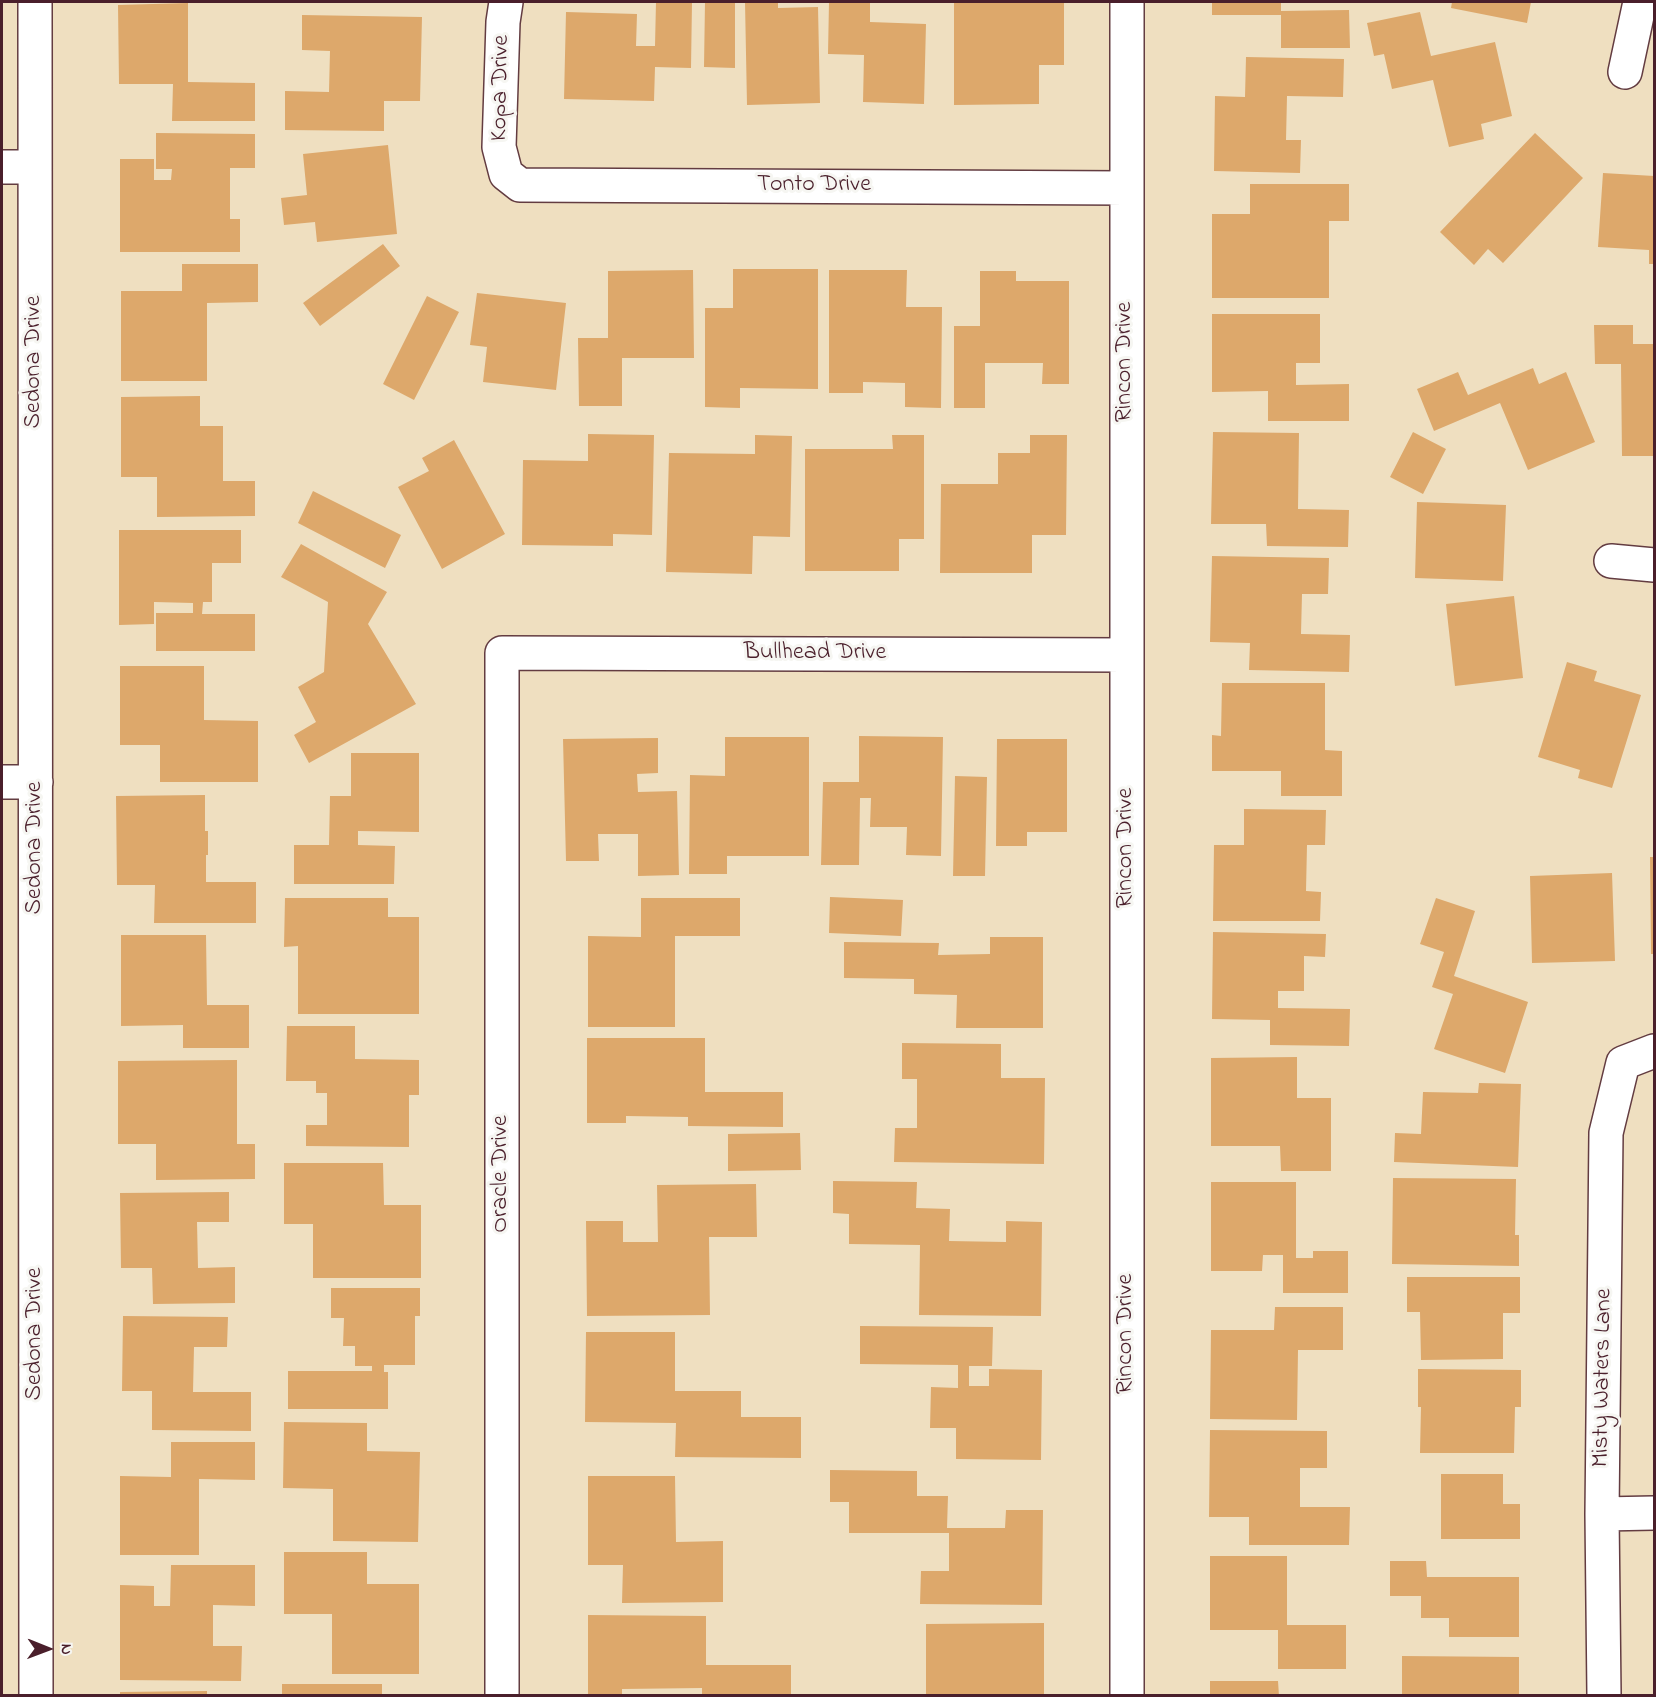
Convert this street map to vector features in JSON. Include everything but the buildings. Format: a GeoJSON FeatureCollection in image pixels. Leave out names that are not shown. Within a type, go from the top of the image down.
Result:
{"type":"FeatureCollection","features":[{"type":"Feature","properties":{"kind":"street","name":"Sedona Drive"},"geometry":{"type":"LineString","coordinates":[[35,2],[36,1695]]}},
{"type":"Feature","properties":{"kind":"street","name":"Kopa Drive"},"geometry":{"type":"LineString","coordinates":[[506,2],[503,22],[499,147],[506,174]]}},
{"type":"Feature","properties":{"kind":"street","name":"Rincon Drive"},"geometry":{"type":"LineString","coordinates":[[1126,1695],[1127,2]]}},
{"type":"Feature","properties":{"kind":"street"},"geometry":{"type":"LineString","coordinates":[[1625,72],[1640,2]]}},
{"type":"Feature","properties":{"kind":"street"},"geometry":{"type":"LineString","coordinates":[[2,167],[35,167]]}},
{"type":"Feature","properties":{"kind":"street","name":"Tonto Drive"},"geometry":{"type":"LineString","coordinates":[[506,174],[520,185],[1126,188]]}},
{"type":"Feature","properties":{"kind":"street"},"geometry":{"type":"LineString","coordinates":[[1611,561],[1654,565]]}},
{"type":"Feature","properties":{"kind":"street","name":"Bullhead Drive"},"geometry":{"type":"LineString","coordinates":[[502,653],[1127,655]]}},
{"type":"Feature","properties":{"kind":"street","name":"Oracle Drive"},"geometry":{"type":"LineString","coordinates":[[502,653],[502,1695]]}},
{"type":"Feature","properties":{"kind":"street"},"geometry":{"type":"LineString","coordinates":[[2,782],[36,782]]}},
{"type":"Feature","properties":{"kind":"street","name":"Misty Waters Lane"},"geometry":{"type":"LineString","coordinates":[[1604,1695],[1602,1514],[1606,1133],[1623,1063],[1654,1051]]}},
{"type":"Feature","properties":{"kind":"street"},"geometry":{"type":"LineString","coordinates":[[1602,1514],[1654,1514]]}}]}
